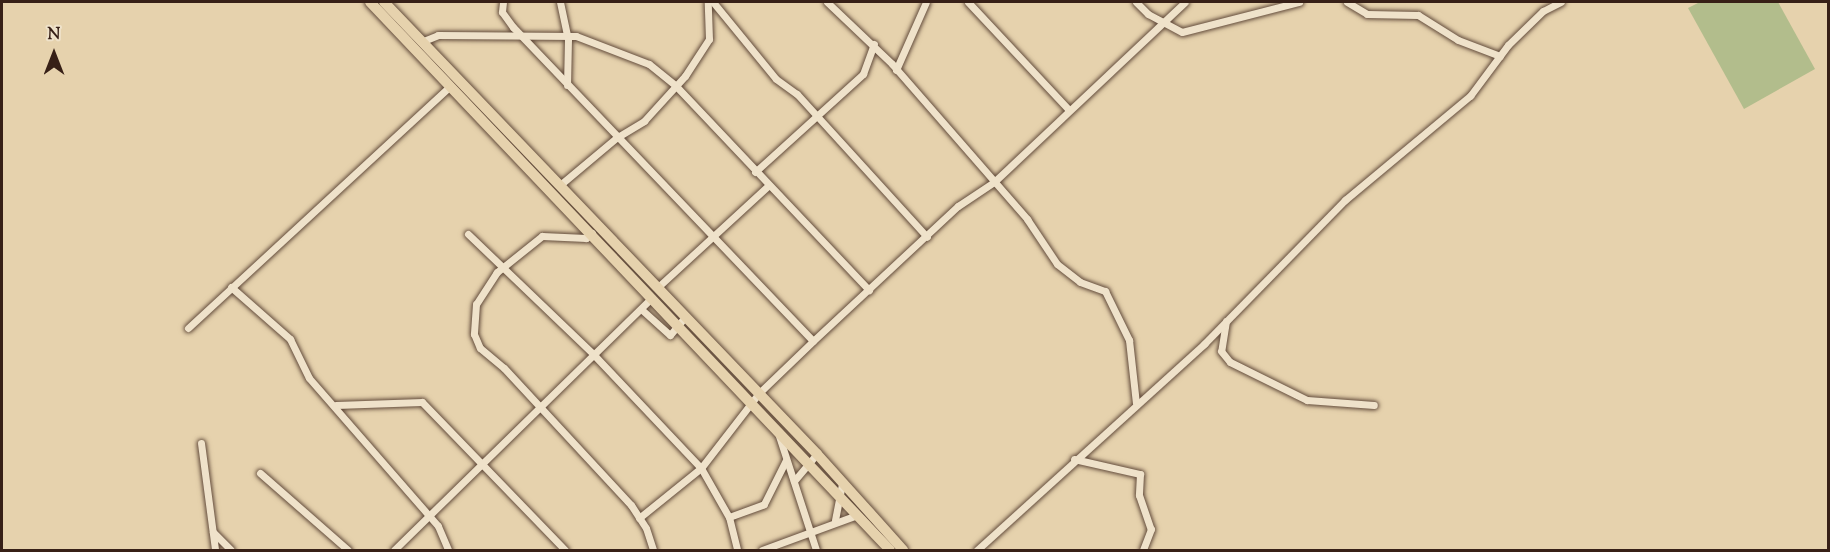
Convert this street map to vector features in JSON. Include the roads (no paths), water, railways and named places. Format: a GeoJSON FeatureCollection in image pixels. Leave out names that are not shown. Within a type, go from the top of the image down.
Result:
{"type":"FeatureCollection","features":[{"type":"Feature","properties":{"kind":"main road"},"geometry":{"type":"LineString","coordinates":[[370,2],[389,7],[448,88],[591,233],[655,292]]}},
{"type":"Feature","properties":{"kind":"main road"},"geometry":{"type":"LineString","coordinates":[[418,47],[560,184],[655,292],[814,459],[841,498],[890,550]]}},
{"type":"Feature","properties":{"kind":"main road"},"geometry":{"type":"LineString","coordinates":[[756,398],[777,427],[842,484],[903,550]]}},
{"type":"Feature","properties":{"kind":"street"},"geometry":{"type":"LineString","coordinates":[[503,2],[502,12],[522,36],[616,138],[813,341]]}},
{"type":"Feature","properties":{"kind":"street"},"geometry":{"type":"LineString","coordinates":[[560,2],[567,39],[567,85]]}},
{"type":"Feature","properties":{"kind":"street"},"geometry":{"type":"LineString","coordinates":[[560,184],[616,138],[644,121],[676,86],[707,42],[711,2]]}},
{"type":"Feature","properties":{"kind":"street"},"geometry":{"type":"LineString","coordinates":[[711,2],[776,79],[819,117],[927,237]]}},
{"type":"Feature","properties":{"kind":"street"},"geometry":{"type":"LineString","coordinates":[[827,2],[874,44],[994,182],[1057,264],[1075,280],[1102,288],[1129,340],[1136,403]]}},
{"type":"Feature","properties":{"kind":"street"},"geometry":{"type":"LineString","coordinates":[[896,70],[926,2]]}},
{"type":"Feature","properties":{"kind":"street"},"geometry":{"type":"LineString","coordinates":[[968,2],[1068,109]]}},
{"type":"Feature","properties":{"kind":"street"},"geometry":{"type":"LineString","coordinates":[[1136,2],[1162,23],[1182,32],[1198,30],[1212,22],[1299,2]]}},
{"type":"Feature","properties":{"kind":"street"},"geometry":{"type":"LineString","coordinates":[[639,518],[701,468],[756,398],[813,341],[958,206],[994,182],[1068,109],[1185,2]]}},
{"type":"Feature","properties":{"kind":"street"},"geometry":{"type":"LineString","coordinates":[[1347,2],[1367,14],[1418,15],[1458,40],[1500,56]]}},
{"type":"Feature","properties":{"kind":"street"},"geometry":{"type":"LineString","coordinates":[[977,550],[1226,321],[1280,262],[1345,200],[1470,96],[1500,56],[1544,11],[1561,2]]}},
{"type":"Feature","properties":{"kind":"street"},"geometry":{"type":"LineString","coordinates":[[418,47],[438,36],[545,34],[567,39],[593,39],[630,60],[648,64],[676,86],[768,186],[869,290]]}},
{"type":"Feature","properties":{"kind":"street"},"geometry":{"type":"LineString","coordinates":[[755,172],[819,117],[863,74],[874,44]]}},
{"type":"Feature","properties":{"kind":"street"},"geometry":{"type":"LineString","coordinates":[[188,328],[448,88]]}},
{"type":"Feature","properties":{"kind":"street"},"geometry":{"type":"LineString","coordinates":[[394,550],[484,462],[538,404],[595,356],[655,292],[768,186]]}},
{"type":"Feature","properties":{"kind":"street"},"geometry":{"type":"LineString","coordinates":[[591,233],[586,238],[542,236],[488,281],[476,304],[474,334],[480,348],[538,404],[639,518],[653,550]]}},
{"type":"Feature","properties":{"kind":"street"},"geometry":{"type":"LineString","coordinates":[[468,234],[595,356],[701,468],[729,517],[737,550]]}},
{"type":"Feature","properties":{"kind":"street"},"geometry":{"type":"LineString","coordinates":[[231,287],[290,339],[309,378],[336,405],[428,515],[448,550]]}},
{"type":"Feature","properties":{"kind":"street"},"geometry":{"type":"LineString","coordinates":[[641,309],[670,335],[683,321]]}},
{"type":"Feature","properties":{"kind":"street"},"geometry":{"type":"LineString","coordinates":[[1226,321],[1221,351],[1230,362],[1307,400],[1374,405]]}},
{"type":"Feature","properties":{"kind":"street"},"geometry":{"type":"LineString","coordinates":[[336,405],[422,402],[484,462],[565,550]]}},
{"type":"Feature","properties":{"kind":"street"},"geometry":{"type":"LineString","coordinates":[[777,427],[816,550]]}},
{"type":"Feature","properties":{"kind":"street"},"geometry":{"type":"LineString","coordinates":[[201,443],[215,550]]}},
{"type":"Feature","properties":{"kind":"street"},"geometry":{"type":"LineString","coordinates":[[794,481],[814,459]]}},
{"type":"Feature","properties":{"kind":"street"},"geometry":{"type":"LineString","coordinates":[[1074,459],[1140,474],[1139,495],[1151,529],[1143,550]]}},
{"type":"Feature","properties":{"kind":"street"},"geometry":{"type":"LineString","coordinates":[[729,517],[764,504],[786,460]]}},
{"type":"Feature","properties":{"kind":"street"},"geometry":{"type":"LineString","coordinates":[[260,473],[348,550]]}},
{"type":"Feature","properties":{"kind":"street"},"geometry":{"type":"LineString","coordinates":[[835,520],[842,484]]}},
{"type":"Feature","properties":{"kind":"street"},"geometry":{"type":"LineString","coordinates":[[762,550],[835,520],[858,515]]}},
{"type":"Feature","properties":{"kind":"street"},"geometry":{"type":"LineString","coordinates":[[213,532],[231,550]]}}]}
